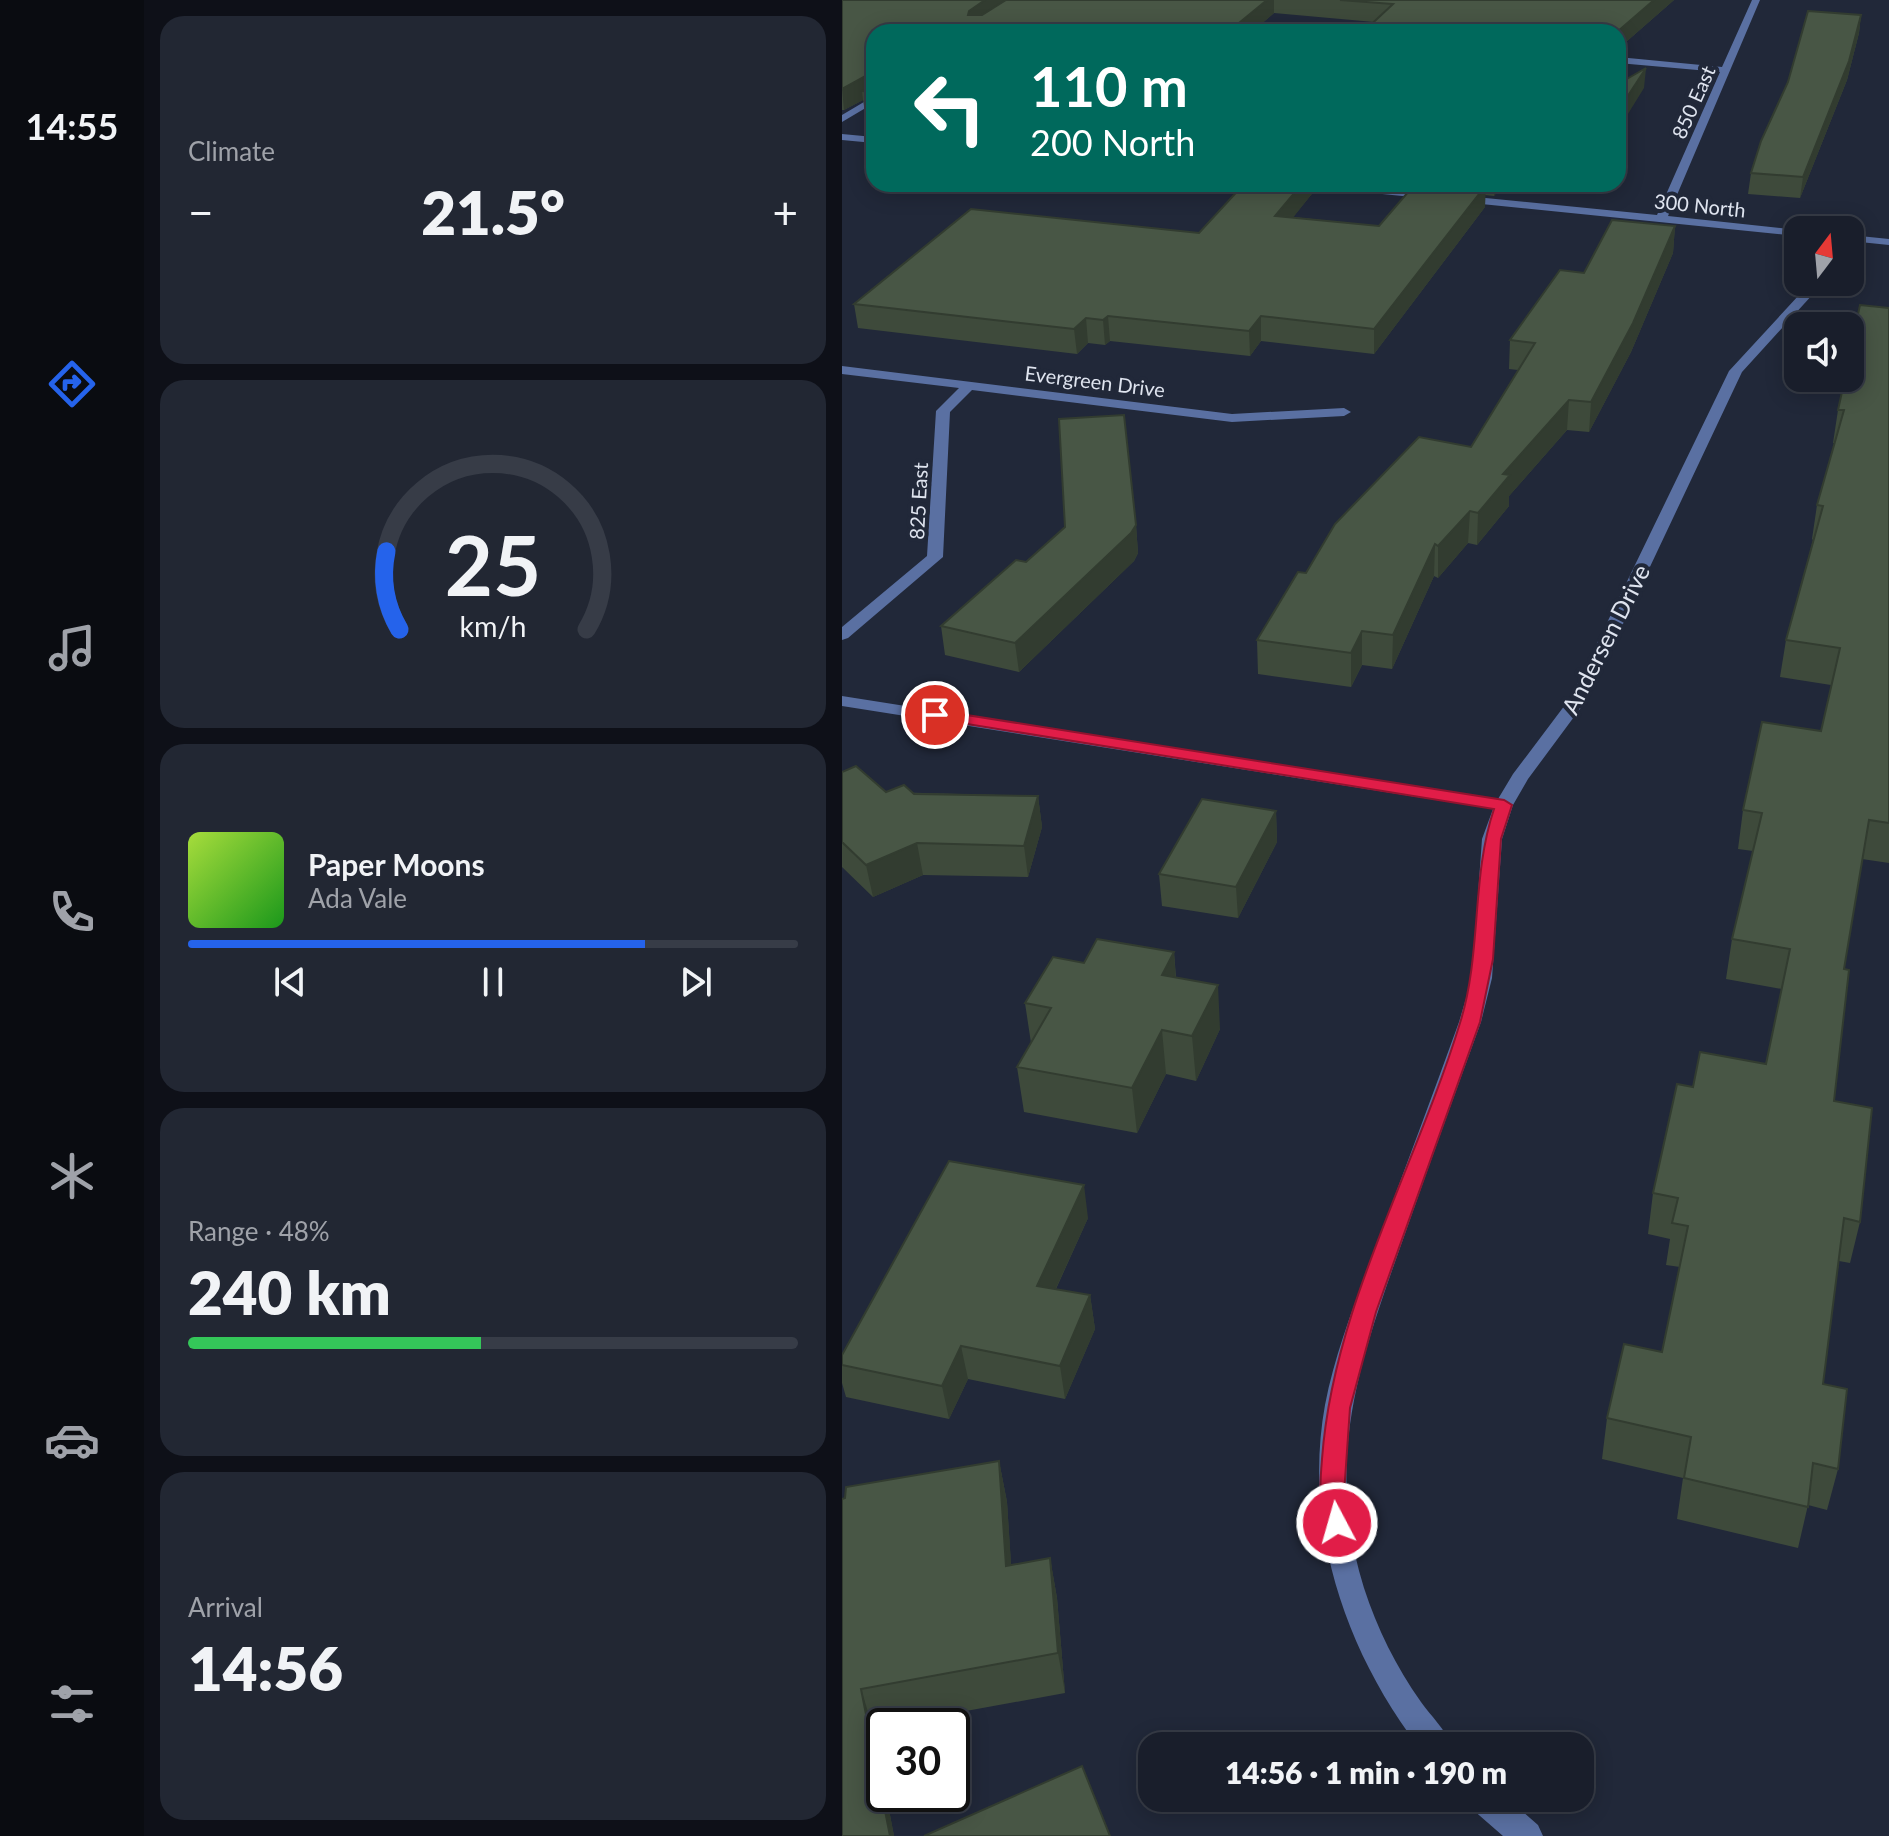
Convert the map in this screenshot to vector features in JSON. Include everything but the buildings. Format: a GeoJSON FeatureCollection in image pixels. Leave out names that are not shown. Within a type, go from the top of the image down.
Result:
{"type":"FeatureCollection","features":[{"type":"Feature","properties":{"kind":"street","name":"850 East"},"geometry":{"type":"LineString","coordinates":[[1661,219],[1756,0]]}},
{"type":"Feature","properties":{"kind":"street"},"geometry":{"type":"LineString","coordinates":[[1626,61],[1728,70]]}},
{"type":"Feature","properties":{"kind":"street"},"geometry":{"type":"LineString","coordinates":[[842,119],[866,104]]}},
{"type":"Feature","properties":{"kind":"street"},"geometry":{"type":"LineString","coordinates":[[842,137],[866,139]]}},
{"type":"Feature","properties":{"kind":"street","name":"300 North"},"geometry":{"type":"LineString","coordinates":[[1393,192],[1784,232]]}},
{"type":"Feature","properties":{"kind":"street"},"geometry":{"type":"LineString","coordinates":[[1864,239],[1889,242]]}},
{"type":"Feature","properties":{"kind":"street","name":"Andersen Drive"},"geometry":{"type":"LineString","coordinates":[[1427,1732],[1381,1665],[1347,1580],[1332,1494],[1338,1408],[1365,1312],[1470,1022],[1483,965],[1492,839],[1504,805],[1519,778],[1579,698],[1736,371],[1805,296]]}},
{"type":"Feature","properties":{"kind":"street","name":"Evergreen Drive"},"geometry":{"type":"LineString","coordinates":[[842,370],[1232,418],[1344,412]]}},
{"type":"Feature","properties":{"kind":"street","name":"825 East"},"geometry":{"type":"LineString","coordinates":[[842,635],[935,557],[943,411],[969,386]]}},
{"type":"Feature","properties":{"kind":"street"},"geometry":{"type":"LineString","coordinates":[[842,701],[1504,805]]}},
{"type":"Feature","properties":{"kind":"street"},"geometry":{"type":"LineString","coordinates":[[1499,1812],[1527,1836]]}},
{"type":"Feature","properties":{"kind":"route"},"geometry":{"type":"LineString","coordinates":[[935,715],[1504,805],[1492,839],[1482,978],[1470,1022],[1365,1312],[1338,1408],[1332,1494],[1337,1523]]}}]}
